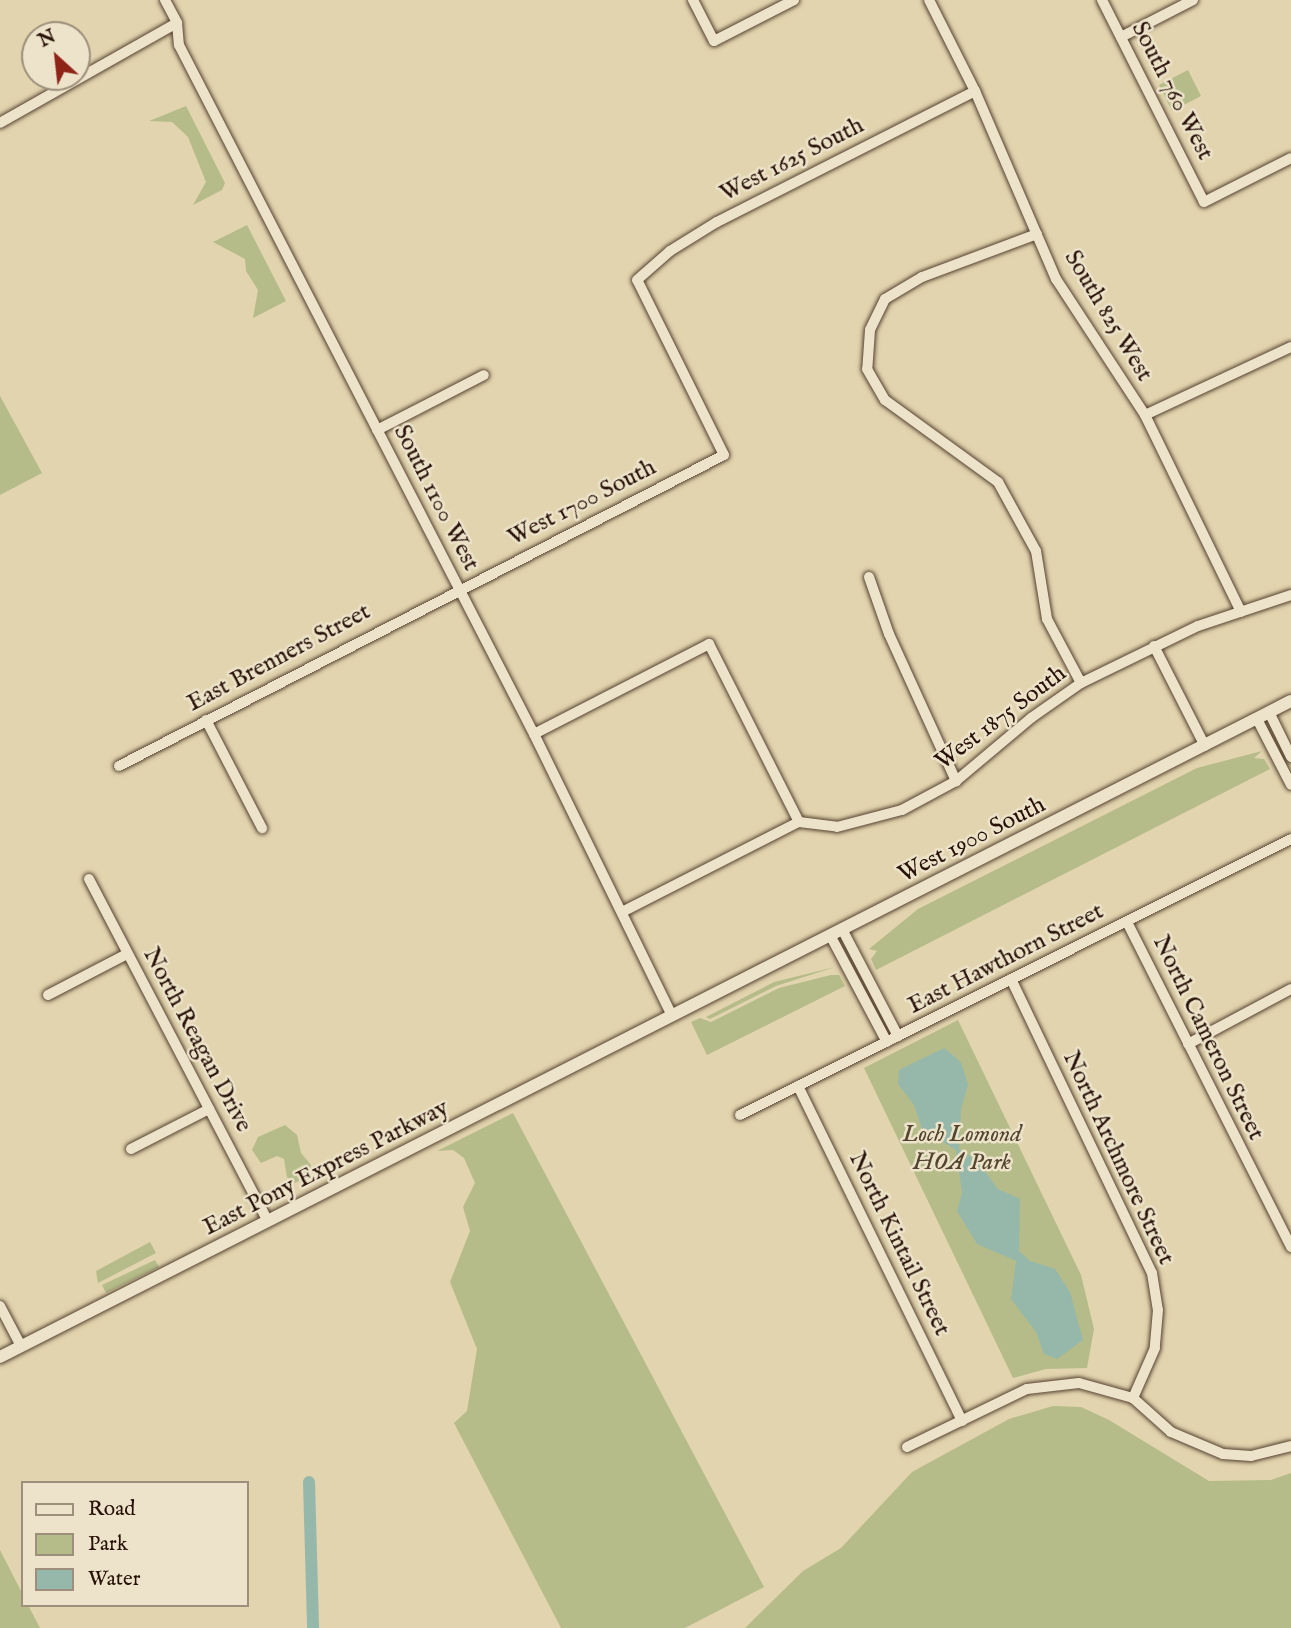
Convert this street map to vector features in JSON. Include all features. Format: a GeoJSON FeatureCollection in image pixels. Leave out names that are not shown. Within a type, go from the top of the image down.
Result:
{"type":"FeatureCollection","features":[{"type":"Feature","properties":{"kind":"street","name":"South 1100 West"},"geometry":{"type":"LineString","coordinates":[[165,0],[177,23],[179,46],[534,734],[672,1016]]}},
{"type":"Feature","properties":{"kind":"street"},"geometry":{"type":"LineString","coordinates":[[693,0],[714,41],[794,0]]}},
{"type":"Feature","properties":{"kind":"street","name":"South 825 West"},"geometry":{"type":"LineString","coordinates":[[929,0],[975,91],[1056,279],[1145,415],[1241,612]]}},
{"type":"Feature","properties":{"kind":"street","name":"South 760 West"},"geometry":{"type":"LineString","coordinates":[[1102,0],[1204,202],[1291,158]]}},
{"type":"Feature","properties":{"kind":"street"},"geometry":{"type":"LineString","coordinates":[[1121,37],[1193,0]]}},
{"type":"Feature","properties":{"kind":"street"},"geometry":{"type":"LineString","coordinates":[[0,123],[177,23]]}},
{"type":"Feature","properties":{"kind":"street","name":"West 1625 South"},"geometry":{"type":"LineString","coordinates":[[724,455],[637,280],[670,251],[717,222],[975,91]]}},
{"type":"Feature","properties":{"kind":"street"},"geometry":{"type":"LineString","coordinates":[[1037,234],[922,277],[886,299],[870,330],[867,369],[885,400],[998,482],[1020,515],[1036,551],[1047,619],[1081,683]]}},
{"type":"Feature","properties":{"kind":"street"},"geometry":{"type":"LineString","coordinates":[[1145,415],[1291,348]]}},
{"type":"Feature","properties":{"kind":"street"},"geometry":{"type":"LineString","coordinates":[[377,430],[484,375]]}},
{"type":"Feature","properties":{"kind":"street","name":"West 1700 South"},"geometry":{"type":"LineString","coordinates":[[459,589],[724,455]]}},
{"type":"Feature","properties":{"kind":"street"},"geometry":{"type":"LineString","coordinates":[[869,577],[889,634],[956,781]]}},
{"type":"Feature","properties":{"kind":"street","name":"East Brenners Street"},"geometry":{"type":"LineString","coordinates":[[119,766],[459,589]]}},
{"type":"Feature","properties":{"kind":"street","name":"West 1875 South"},"geometry":{"type":"LineString","coordinates":[[799,822],[836,827],[876,820],[956,781],[1031,718],[1081,683],[1154,646],[1291,595]]}},
{"type":"Feature","properties":{"kind":"street"},"geometry":{"type":"LineString","coordinates":[[534,734],[709,644],[799,822],[622,912]]}},
{"type":"Feature","properties":{"kind":"street"},"geometry":{"type":"LineString","coordinates":[[1154,646],[1205,746]]}},
{"type":"Feature","properties":{"kind":"street","name":"West 1900 South"},"geometry":{"type":"LineString","coordinates":[[672,1016],[1291,701]]}},
{"type":"Feature","properties":{"kind":"street"},"geometry":{"type":"LineString","coordinates":[[1269,712],[1291,757]]}},
{"type":"Feature","properties":{"kind":"street"},"geometry":{"type":"LineString","coordinates":[[1257,719],[1291,785]]}},
{"type":"Feature","properties":{"kind":"street"},"geometry":{"type":"LineString","coordinates":[[206,720],[262,828]]}},
{"type":"Feature","properties":{"kind":"street","name":"East Hawthorn Street"},"geometry":{"type":"LineString","coordinates":[[740,1115],[1291,839]]}},
{"type":"Feature","properties":{"kind":"street","name":"North Reagan Drive"},"geometry":{"type":"LineString","coordinates":[[89,879],[268,1221]]}},
{"type":"Feature","properties":{"kind":"street","name":"North Cameron Street"},"geometry":{"type":"LineString","coordinates":[[1127,922],[1291,1247]]}},
{"type":"Feature","properties":{"kind":"street"},"geometry":{"type":"LineString","coordinates":[[836,932],[898,1036]]}},
{"type":"Feature","properties":{"kind":"street"},"geometry":{"type":"LineString","coordinates":[[836,932],[887,1042]]}},
{"type":"Feature","properties":{"kind":"street"},"geometry":{"type":"LineString","coordinates":[[48,995],[128,954]]}},
{"type":"Feature","properties":{"kind":"street","name":"North Archmore Street"},"geometry":{"type":"LineString","coordinates":[[1012,979],[1152,1273],[1158,1310],[1155,1348],[1133,1398]]}},
{"type":"Feature","properties":{"kind":"street"},"geometry":{"type":"LineString","coordinates":[[1188,1044],[1291,989]]}},
{"type":"Feature","properties":{"kind":"street","name":"East Pony Express Parkway"},"geometry":{"type":"LineString","coordinates":[[0,1357],[672,1016]]}},
{"type":"Feature","properties":{"kind":"street","name":"North Kintail Street"},"geometry":{"type":"LineString","coordinates":[[798,1086],[962,1421]]}},
{"type":"Feature","properties":{"kind":"street"},"geometry":{"type":"LineString","coordinates":[[131,1149],[209,1109]]}},
{"type":"Feature","properties":{"kind":"street"},"geometry":{"type":"LineString","coordinates":[[0,1306],[21,1346]]}},
{"type":"Feature","properties":{"kind":"street"},"geometry":{"type":"LineString","coordinates":[[907,1447],[1027,1390],[1049,1384],[1079,1383],[1133,1398],[1171,1432],[1223,1454],[1251,1456],[1291,1446]]}},
{"type":"Feature","properties":{"kind":"green space"},"geometry":{"type":"Polygon","coordinates":[[[1188,70],[1201,96],[1172,111],[1159,85],[1188,70]]]}},
{"type":"Feature","properties":{"kind":"green space"},"geometry":{"type":"Polygon","coordinates":[[[186,106],[225,183],[222,190],[193,205],[206,182],[188,137],[172,122],[149,121],[186,106]]]}},
{"type":"Feature","properties":{"kind":"green space"},"geometry":{"type":"Polygon","coordinates":[[[247,225],[286,301],[253,318],[258,290],[246,271],[245,259],[213,242],[247,225]]]}},
{"type":"Feature","properties":{"kind":"green space"},"geometry":{"type":"Polygon","coordinates":[[[0,396],[42,473],[0,495],[0,396]]]}},
{"type":"Feature","properties":{"kind":"green space"},"geometry":{"type":"Polygon","coordinates":[[[1262,751],[1254,758],[1264,759],[1270,769],[876,970],[871,959],[877,951],[869,949],[918,909],[1197,768],[1262,751]]]}},
{"type":"Feature","properties":{"kind":"green space"},"geometry":{"type":"Polygon","coordinates":[[[835,967],[776,986],[710,1019],[706,1017],[774,982],[835,967]]]}},
{"type":"Feature","properties":{"kind":"green space"},"geometry":{"type":"Polygon","coordinates":[[[839,975],[845,986],[707,1055],[691,1022],[700,1018],[711,1022],[779,988],[839,975]]]}},
{"type":"Feature","properties":{"kind":"green space","name":"Loch Lomond HOA Park"},"geometry":{"type":"Polygon","coordinates":[[[958,1020],[1081,1275],[1094,1329],[1087,1368],[1046,1369],[1013,1378],[864,1068],[958,1020]]]}},
{"type":"Feature","properties":{"kind":"green space"},"geometry":{"type":"Polygon","coordinates":[[[513,1113],[764,1587],[685,1628],[561,1628],[454,1423],[467,1411],[477,1349],[450,1282],[470,1231],[463,1207],[475,1183],[464,1158],[453,1150],[437,1151],[513,1113]]]}},
{"type":"Feature","properties":{"kind":"green space"},"geometry":{"type":"Polygon","coordinates":[[[285,1125],[297,1135],[301,1153],[311,1165],[309,1175],[295,1183],[287,1177],[284,1159],[277,1156],[261,1163],[252,1150],[258,1137],[285,1125]]]}},
{"type":"Feature","properties":{"kind":"green space"},"geometry":{"type":"Polygon","coordinates":[[[150,1242],[156,1253],[98,1283],[96,1271],[150,1242]]]}},
{"type":"Feature","properties":{"kind":"green space"},"geometry":{"type":"Polygon","coordinates":[[[155,1260],[159,1267],[106,1293],[102,1285],[155,1260]]]}},
{"type":"Feature","properties":{"kind":"green space"},"geometry":{"type":"Polygon","coordinates":[[[1053,1406],[1081,1407],[1109,1420],[1209,1481],[1271,1480],[1291,1473],[1291,1628],[745,1628],[803,1571],[841,1548],[912,1472],[1009,1419],[1053,1406]]]}},
{"type":"Feature","properties":{"kind":"green space"},"geometry":{"type":"Polygon","coordinates":[[[0,1550],[21,1591],[21,1607],[29,1607],[40,1628],[0,1628],[0,1550]]]}},
{"type":"Feature","properties":{"kind":"water"},"geometry":{"type":"Polygon","coordinates":[[[944,1048],[961,1062],[968,1085],[961,1109],[959,1149],[977,1161],[998,1189],[1020,1199],[1019,1251],[1030,1261],[1055,1269],[1070,1292],[1083,1340],[1057,1359],[1044,1354],[1036,1332],[1011,1299],[1016,1261],[977,1244],[957,1211],[962,1193],[956,1150],[922,1129],[914,1105],[898,1084],[899,1070],[944,1048]]]}},
{"type":"Feature","properties":{"kind":"waterway"},"geometry":{"type":"LineString","coordinates":[[309,1482],[313,1628]]}}]}
